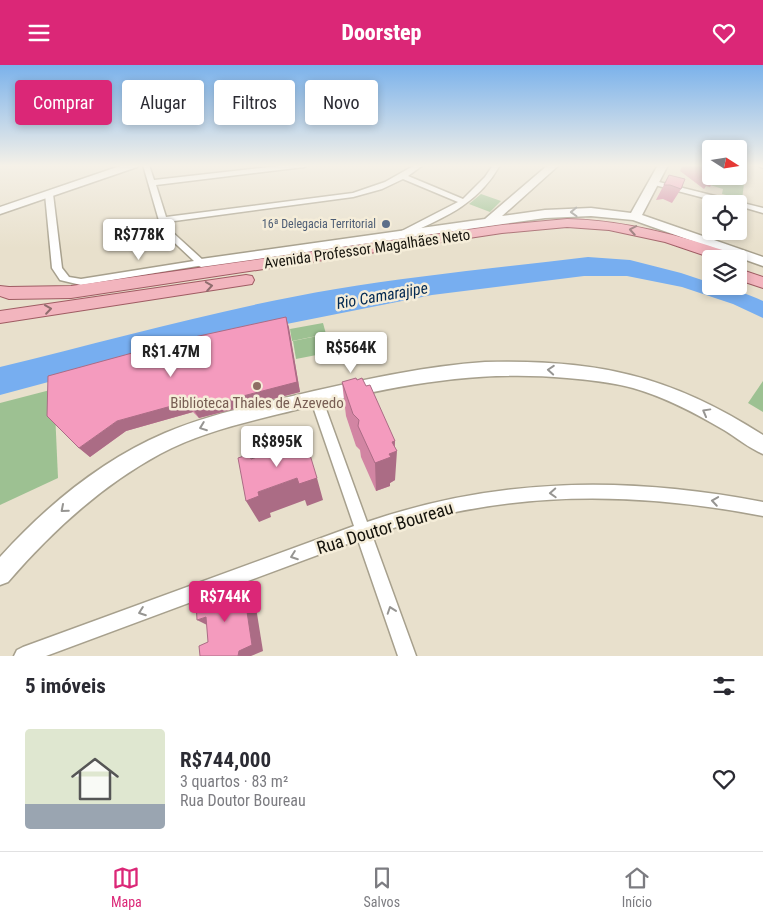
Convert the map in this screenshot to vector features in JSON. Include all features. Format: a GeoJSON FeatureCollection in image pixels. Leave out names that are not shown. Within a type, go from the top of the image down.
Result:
{"type":"FeatureCollection","features":[{"type":"Feature","properties":{"kind":"main road","name":"Avenida Professor Magalhães Neto"},"geometry":{"type":"LineString","coordinates":[[3,293],[71,292],[502,229],[568,223],[597,224],[634,229],[702,255]]}},
{"type":"Feature","properties":{"kind":"main road"},"geometry":{"type":"LineString","coordinates":[[673,229],[702,251]]}},
{"type":"Feature","properties":{"kind":"main road","name":"Avenida Professor Magalhães Neto"},"geometry":{"type":"LineString","coordinates":[[0,317],[115,301],[358,262],[563,234],[598,235],[702,256]]}},
{"type":"Feature","properties":{"kind":"main road"},"geometry":{"type":"LineString","coordinates":[[225,270],[257,257]]}},
{"type":"Feature","properties":{"kind":"main road"},"geometry":{"type":"LineString","coordinates":[[747,265],[763,271]]}},
{"type":"Feature","properties":{"kind":"main road"},"geometry":{"type":"LineString","coordinates":[[747,277],[763,283]]}},
{"type":"Feature","properties":{"kind":"street"},"geometry":{"type":"LineString","coordinates":[[0,211],[53,193]]}},
{"type":"Feature","properties":{"kind":"street"},"geometry":{"type":"LineString","coordinates":[[155,193],[166,231],[201,263]]}},
{"type":"Feature","properties":{"kind":"street"},"geometry":{"type":"LineString","coordinates":[[162,220],[337,198],[362,193]]}},
{"type":"Feature","properties":{"kind":"street"},"geometry":{"type":"LineString","coordinates":[[442,193],[465,202]]}},
{"type":"Feature","properties":{"kind":"street"},"geometry":{"type":"LineString","coordinates":[[398,235],[441,216],[465,202],[474,193]]}},
{"type":"Feature","properties":{"kind":"street"},"geometry":{"type":"LineString","coordinates":[[489,222],[523,193]]}},
{"type":"Feature","properties":{"kind":"street"},"geometry":{"type":"LineString","coordinates":[[537,193],[525,204],[532,211],[545,213]]}},
{"type":"Feature","properties":{"kind":"street"},"geometry":{"type":"LineString","coordinates":[[635,217],[648,193]]}},
{"type":"Feature","properties":{"kind":"street","name":"Avenida Professor Magalhães Neto"},"geometry":{"type":"LineString","coordinates":[[49,194],[57,268],[61,277],[81,282],[545,213],[591,212],[635,217],[763,262]]}},
{"type":"Feature","properties":{"kind":"street"},"geometry":{"type":"LineString","coordinates":[[747,207],[763,211]]}},
{"type":"Feature","properties":{"kind":"street"},"geometry":{"type":"LineString","coordinates":[[0,574],[59,513],[96,481],[155,447],[208,424],[316,398],[453,371],[503,367],[593,374],[652,388],[693,405],[763,445]]}},
{"type":"Feature","properties":{"kind":"street"},"geometry":{"type":"LineString","coordinates":[[316,398],[407,656]]}},
{"type":"Feature","properties":{"kind":"street","name":"Rua Doutor Boureau"},"geometry":{"type":"LineString","coordinates":[[23,656],[364,531],[423,512],[488,500],[551,493],[608,491],[681,496],[763,509]]}},
{"type":"Feature","properties":{"kind":"green space"},"geometry":{"type":"Polygon","coordinates":[[[722,193],[743,193],[743,195],[726,195],[722,193]]]}},
{"type":"Feature","properties":{"kind":"green space"},"geometry":{"type":"Polygon","coordinates":[[[481,194],[501,201],[490,212],[469,204],[481,194]]]}},
{"type":"Feature","properties":{"kind":"green space"},"geometry":{"type":"Polygon","coordinates":[[[323,323],[326,334],[292,341],[290,329],[323,323]]]}},
{"type":"Feature","properties":{"kind":"green space"},"geometry":{"type":"Polygon","coordinates":[[[337,332],[342,350],[296,359],[293,341],[337,332]]]}},
{"type":"Feature","properties":{"kind":"green space"},"geometry":{"type":"Polygon","coordinates":[[[763,381],[763,412],[748,403],[763,381]]]}},
{"type":"Feature","properties":{"kind":"green space"},"geometry":{"type":"Polygon","coordinates":[[[54,389],[58,478],[0,505],[0,403],[54,389]]]}},
{"type":"Feature","properties":{"kind":"water","name":"Rio Camarajipe"},"geometry":{"type":"Polygon","coordinates":[[[588,257],[630,260],[681,273],[702,280],[702,294],[682,287],[627,276],[584,276],[432,295],[201,341],[0,395],[0,367],[251,305],[336,289],[430,275],[588,257]]]}},
{"type":"Feature","properties":{"kind":"water"},"geometry":{"type":"Polygon","coordinates":[[[706,295],[747,295],[763,301],[763,318],[733,304],[706,295]]]}},
{"type":"Feature","properties":{"kind":"building"},"geometry":{"type":"Polygon","coordinates":[[[286,317],[297,382],[193,409],[186,402],[117,421],[79,448],[47,416],[48,376],[176,341],[286,317]]]}},
{"type":"Feature","properties":{"kind":"building"},"geometry":{"type":"Polygon","coordinates":[[[356,378],[357,380],[362,378],[366,386],[370,385],[395,441],[392,442],[397,451],[389,454],[391,457],[375,463],[358,426],[359,420],[353,414],[342,382],[356,378]]]}},
{"type":"Feature","properties":{"kind":"building"},"geometry":{"type":"Polygon","coordinates":[[[304,435],[317,478],[299,484],[297,478],[258,492],[259,496],[246,501],[238,458],[250,454],[251,459],[291,446],[289,440],[304,435]]]}},
{"type":"Feature","properties":{"kind":"building"},"geometry":{"type":"Polygon","coordinates":[[[243,585],[252,645],[239,651],[238,656],[200,656],[199,646],[208,642],[206,617],[197,620],[196,601],[232,587],[243,585]]]}},
{"type":"Feature","properties":{"kind":"place","name":"16ª Delegacia Territorial"},"geometry":{"type":"Point","coordinates":[386,224]}},
{"type":"Feature","properties":{"kind":"place","name":"Biblioteca Thales de Azevedo"},"geometry":{"type":"Point","coordinates":[257,386]}}]}
